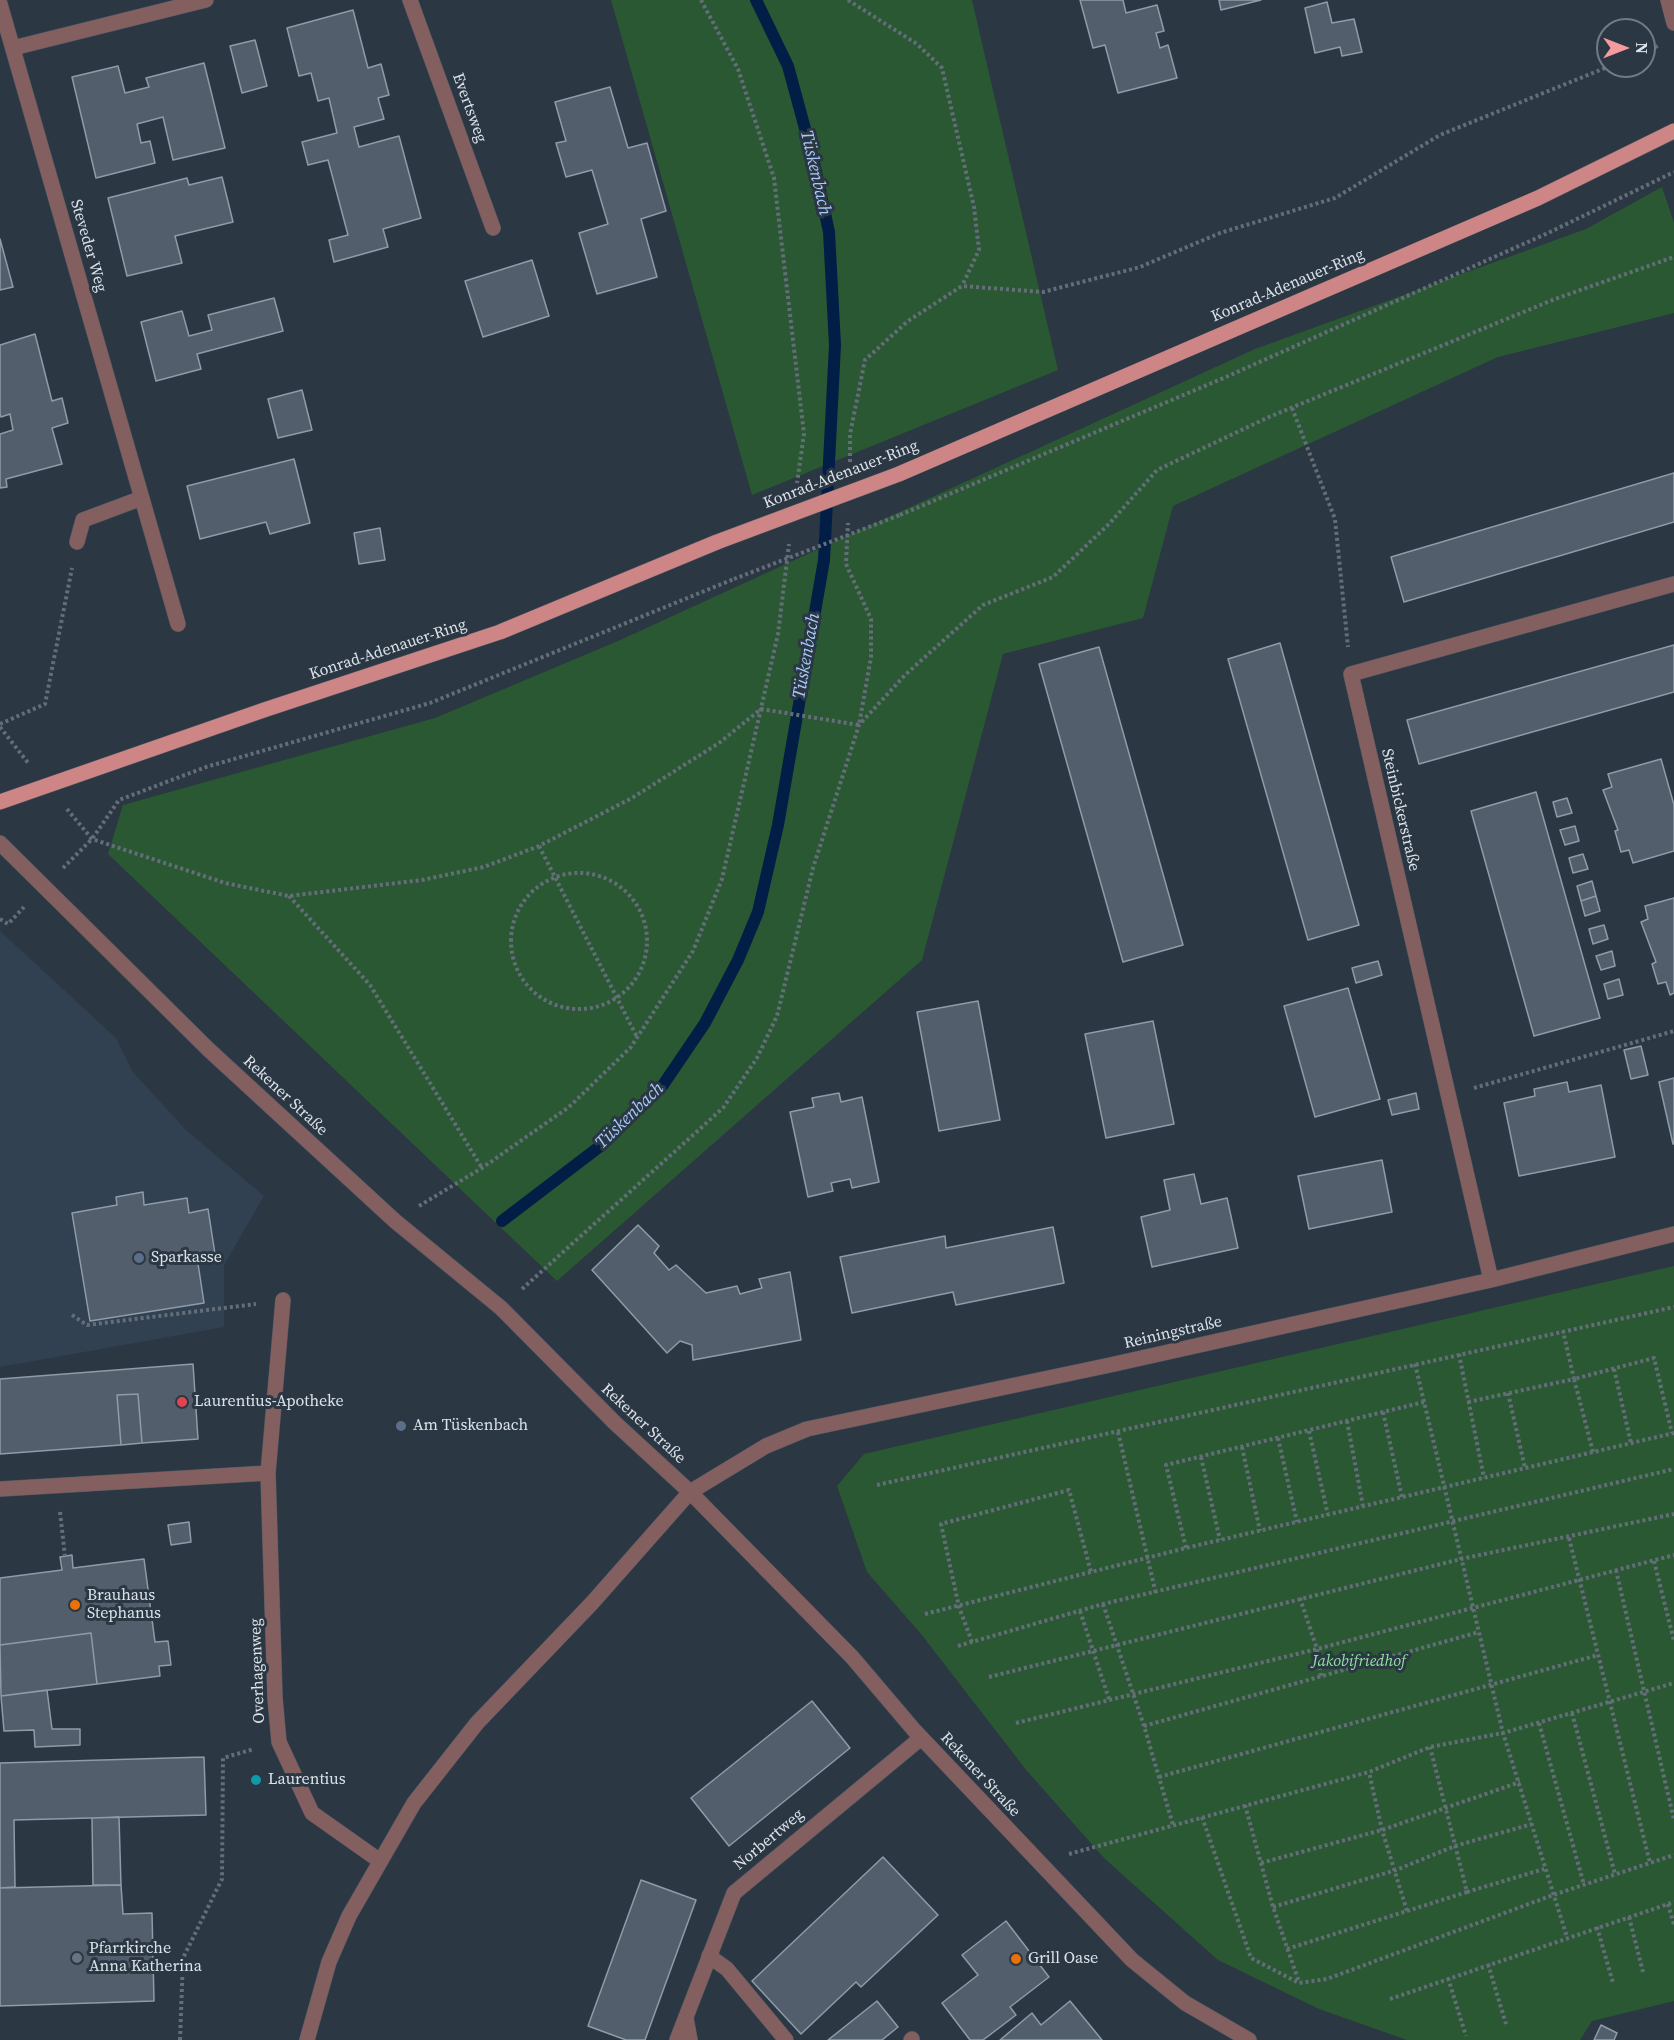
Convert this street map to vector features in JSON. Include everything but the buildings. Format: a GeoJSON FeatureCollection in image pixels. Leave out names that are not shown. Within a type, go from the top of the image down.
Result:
{"type":"FeatureCollection","features":[{"type":"Feature","properties":{"kind":"main road","name":"Konrad-Adenauer-Ring"},"geometry":{"type":"LineString","coordinates":[[0,802],[46,784],[500,632],[717,542],[899,474],[1538,198],[1674,131]]}},
{"type":"Feature","properties":{"kind":"street"},"geometry":{"type":"LineString","coordinates":[[13,48],[206,0]]}},
{"type":"Feature","properties":{"kind":"street","name":"Evertsweg"},"geometry":{"type":"LineString","coordinates":[[410,0],[494,228]]}},
{"type":"Feature","properties":{"kind":"street"},"geometry":{"type":"LineString","coordinates":[[1668,0],[1674,23]]}},
{"type":"Feature","properties":{"kind":"street","name":"Steveder Weg"},"geometry":{"type":"LineString","coordinates":[[0,4],[178,624]]}},
{"type":"Feature","properties":{"kind":"street"},"geometry":{"type":"LineString","coordinates":[[77,542],[83,520],[142,498]]}},
{"type":"Feature","properties":{"kind":"street"},"geometry":{"type":"LineString","coordinates":[[1351,674],[1674,584]]}},
{"type":"Feature","properties":{"kind":"street","name":"Steinbickerstraße"},"geometry":{"type":"LineString","coordinates":[[1351,674],[1491,1280]]}},
{"type":"Feature","properties":{"kind":"street","name":"Rekener Straße"},"geometry":{"type":"LineString","coordinates":[[0,843],[183,1026],[395,1221],[501,1308],[615,1423],[690,1492],[852,1658],[921,1738],[1131,1960],[1185,2003],[1249,2040]]}},
{"type":"Feature","properties":{"kind":"street","name":"Reiningstraße"},"geometry":{"type":"LineString","coordinates":[[690,1492],[766,1446],[807,1429],[1110,1365],[1491,1280],[1674,1234]]}},
{"type":"Feature","properties":{"kind":"street","name":"Overhagenweg"},"geometry":{"type":"LineString","coordinates":[[283,1300],[268,1473],[275,1698],[279,1742],[312,1813],[380,1861]]}},
{"type":"Feature","properties":{"kind":"street"},"geometry":{"type":"LineString","coordinates":[[0,1490],[56,1484],[268,1473]]}},
{"type":"Feature","properties":{"kind":"street"},"geometry":{"type":"LineString","coordinates":[[307,2040],[329,1962],[349,1916],[414,1803],[477,1723],[592,1603],[690,1492]]}},
{"type":"Feature","properties":{"kind":"street","name":"Norbertweg"},"geometry":{"type":"LineString","coordinates":[[677,2040],[734,1893],[921,1738]]}},
{"type":"Feature","properties":{"kind":"street"},"geometry":{"type":"LineString","coordinates":[[710,1956],[727,1969],[786,2040]]}},
{"type":"Feature","properties":{"kind":"street"},"geometry":{"type":"LineString","coordinates":[[686,2018],[690,2040]]}},
{"type":"Feature","properties":{"kind":"path"},"geometry":{"type":"LineString","coordinates":[[701,0],[738,69],[774,178],[804,434]]}},
{"type":"Feature","properties":{"kind":"path"},"geometry":{"type":"LineString","coordinates":[[848,0],[917,44],[942,68],[974,207],[979,250],[962,286],[908,321],[865,360],[850,435]]}},
{"type":"Feature","properties":{"kind":"path"},"geometry":{"type":"LineString","coordinates":[[962,286],[1043,292],[1140,267],[1220,233],[1335,198],[1440,135],[1596,72]]}},
{"type":"Feature","properties":{"kind":"path"},"geometry":{"type":"LineString","coordinates":[[44,887],[93,839],[120,800],[206,767],[430,703],[734,579],[900,515],[1236,372],[1548,233],[1674,172]]}},
{"type":"Feature","properties":{"kind":"path"},"geometry":{"type":"LineString","coordinates":[[859,725],[905,675],[983,605],[1053,577],[1109,524],[1157,470],[1292,408],[1555,299],[1674,257]]}},
{"type":"Feature","properties":{"kind":"path"},"geometry":{"type":"LineString","coordinates":[[1292,408],[1335,519],[1351,674]]}},
{"type":"Feature","properties":{"kind":"path"},"geometry":{"type":"LineString","coordinates":[[77,542],[45,704],[0,725],[93,839],[225,883],[289,896],[422,880],[484,867],[539,846],[632,798],[719,743],[761,709]]}},
{"type":"Feature","properties":{"kind":"path"},"geometry":{"type":"LineString","coordinates":[[501,1308],[723,1108],[757,1058],[777,1017],[813,868],[859,725],[872,657],[872,619],[846,564]]}},
{"type":"Feature","properties":{"kind":"path"},"geometry":{"type":"LineString","coordinates":[[395,1221],[482,1168],[569,1107],[637,1038],[693,951],[722,879],[778,634]]}},
{"type":"Feature","properties":{"kind":"path"},"geometry":{"type":"LineString","coordinates":[[761,709],[859,725]]}},
{"type":"Feature","properties":{"kind":"path"},"geometry":{"type":"LineString","coordinates":[[539,846],[637,1038]]}},
{"type":"Feature","properties":{"kind":"path"},"geometry":{"type":"LineString","coordinates":[[589,872],[613,881],[632,897],[643,918],[647,938],[644,962],[633,983],[607,1003],[593,1008],[569,1009],[546,1001],[528,987],[515,966],[510,942],[514,918],[525,898],[543,882],[554,878],[565,873],[589,872]]}},
{"type":"Feature","properties":{"kind":"path"},"geometry":{"type":"LineString","coordinates":[[289,896],[370,985],[482,1168]]}},
{"type":"Feature","properties":{"kind":"path"},"geometry":{"type":"LineString","coordinates":[[1447,1095],[1674,1031]]}},
{"type":"Feature","properties":{"kind":"path"},"geometry":{"type":"LineString","coordinates":[[72,1315],[87,1325],[283,1300]]}},
{"type":"Feature","properties":{"kind":"path"},"geometry":{"type":"LineString","coordinates":[[877,1485],[1674,1307]]}},
{"type":"Feature","properties":{"kind":"path"},"geometry":{"type":"LineString","coordinates":[[1563,1331],[1593,1452]]}},
{"type":"Feature","properties":{"kind":"path"},"geometry":{"type":"LineString","coordinates":[[1459,1354],[1484,1478]]}},
{"type":"Feature","properties":{"kind":"path"},"geometry":{"type":"LineString","coordinates":[[925,1614],[1186,1548],[1673,1433],[1654,1358],[1574,1379],[1468,1402]]}},
{"type":"Feature","properties":{"kind":"path"},"geometry":{"type":"LineString","coordinates":[[1415,1364],[1503,1733],[1567,1937]]}},
{"type":"Feature","properties":{"kind":"path"},"geometry":{"type":"LineString","coordinates":[[1614,1369],[1631,1443]]}},
{"type":"Feature","properties":{"kind":"path"},"geometry":{"type":"LineString","coordinates":[[1508,1393],[1525,1468]]}},
{"type":"Feature","properties":{"kind":"path"},"geometry":{"type":"LineString","coordinates":[[1186,1548],[1166,1465],[1424,1402]]}},
{"type":"Feature","properties":{"kind":"path"},"geometry":{"type":"LineString","coordinates":[[1383,1413],[1402,1497]]}},
{"type":"Feature","properties":{"kind":"path"},"geometry":{"type":"LineString","coordinates":[[1347,1421],[1363,1506]]}},
{"type":"Feature","properties":{"kind":"path"},"geometry":{"type":"LineString","coordinates":[[1309,1431],[1328,1515]]}},
{"type":"Feature","properties":{"kind":"path"},"geometry":{"type":"LineString","coordinates":[[1118,1432],[1156,1594]]}},
{"type":"Feature","properties":{"kind":"path"},"geometry":{"type":"LineString","coordinates":[[1278,1438],[1297,1522]]}},
{"type":"Feature","properties":{"kind":"path"},"geometry":{"type":"LineString","coordinates":[[1242,1447],[1260,1531]]}},
{"type":"Feature","properties":{"kind":"path"},"geometry":{"type":"LineString","coordinates":[[1201,1457],[1220,1540]]}},
{"type":"Feature","properties":{"kind":"path"},"geometry":{"type":"LineString","coordinates":[[958,1646],[1103,1604],[1156,1594],[1674,1469]]}},
{"type":"Feature","properties":{"kind":"path"},"geometry":{"type":"LineString","coordinates":[[56,1484],[66,1556]]}},
{"type":"Feature","properties":{"kind":"path"},"geometry":{"type":"LineString","coordinates":[[972,1642],[959,1607],[940,1524],[1069,1490],[1091,1572]]}},
{"type":"Feature","properties":{"kind":"path"},"geometry":{"type":"LineString","coordinates":[[989,1677],[1461,1559],[1674,1514]]}},
{"type":"Feature","properties":{"kind":"path"},"geometry":{"type":"LineString","coordinates":[[1569,1538],[1650,1863]]}},
{"type":"Feature","properties":{"kind":"path"},"geometry":{"type":"LineString","coordinates":[[1016,1723],[1674,1555]]}},
{"type":"Feature","properties":{"kind":"path"},"geometry":{"type":"LineString","coordinates":[[1654,1561],[1674,1641]]}},
{"type":"Feature","properties":{"kind":"path"},"geometry":{"type":"LineString","coordinates":[[1616,1570],[1674,1820]]}},
{"type":"Feature","properties":{"kind":"path"},"geometry":{"type":"LineString","coordinates":[[1300,1598],[1317,1648],[1321,1677]]}},
{"type":"Feature","properties":{"kind":"path"},"geometry":{"type":"LineString","coordinates":[[1103,1604],[1134,1694],[1173,1825]]}},
{"type":"Feature","properties":{"kind":"path"},"geometry":{"type":"LineString","coordinates":[[1080,1611],[1109,1699]]}},
{"type":"Feature","properties":{"kind":"path"},"geometry":{"type":"LineString","coordinates":[[1144,1726],[1479,1632]]}},
{"type":"Feature","properties":{"kind":"path"},"geometry":{"type":"LineString","coordinates":[[1159,1777],[1598,1655]]}},
{"type":"Feature","properties":{"kind":"path"},"geometry":{"type":"LineString","coordinates":[[1036,1861],[1111,1844],[1369,1772],[1430,1748],[1503,1733],[1674,1683]]}},
{"type":"Feature","properties":{"kind":"path"},"geometry":{"type":"LineString","coordinates":[[1572,1713],[1616,1874]]}},
{"type":"Feature","properties":{"kind":"path"},"geometry":{"type":"LineString","coordinates":[[1539,1723],[1584,1885]]}},
{"type":"Feature","properties":{"kind":"path"},"geometry":{"type":"LineString","coordinates":[[180,2040],[183,1958],[222,1879],[223,1758],[279,1742]]}},
{"type":"Feature","properties":{"kind":"path"},"geometry":{"type":"LineString","coordinates":[[1430,1748],[1467,1892]]}},
{"type":"Feature","properties":{"kind":"path"},"geometry":{"type":"LineString","coordinates":[[1369,1772],[1382,1830],[1407,1911]]}},
{"type":"Feature","properties":{"kind":"path"},"geometry":{"type":"LineString","coordinates":[[1261,1863],[1382,1830],[1520,1782]]}},
{"type":"Feature","properties":{"kind":"path"},"geometry":{"type":"LineString","coordinates":[[1245,1805],[1273,1906],[1299,1983]]}},
{"type":"Feature","properties":{"kind":"path"},"geometry":{"type":"LineString","coordinates":[[1202,1817],[1251,1958],[1299,1983],[1327,1979],[1553,1895],[1674,1855]]}},
{"type":"Feature","properties":{"kind":"path"},"geometry":{"type":"LineString","coordinates":[[1273,1906],[1396,1870],[1455,1846],[1533,1824]]}},
{"type":"Feature","properties":{"kind":"path"},"geometry":{"type":"LineString","coordinates":[[1287,1949],[1544,1869]]}},
{"type":"Feature","properties":{"kind":"path"},"geometry":{"type":"LineString","coordinates":[[1390,1999],[1674,1902]]}},
{"type":"Feature","properties":{"kind":"path"},"geometry":{"type":"LineString","coordinates":[[1668,1904],[1674,1925]]}},
{"type":"Feature","properties":{"kind":"path"},"geometry":{"type":"LineString","coordinates":[[1629,1917],[1643,1972]]}},
{"type":"Feature","properties":{"kind":"path"},"geometry":{"type":"LineString","coordinates":[[1597,1927],[1613,1983]]}},
{"type":"Feature","properties":{"kind":"path"},"geometry":{"type":"LineString","coordinates":[[1488,1964],[1506,2024]]}},
{"type":"Feature","properties":{"kind":"path"},"geometry":{"type":"LineString","coordinates":[[1448,1978],[1466,2036]]}},
{"type":"Feature","properties":{"kind":"shaded area"},"geometry":{"type":"Polygon","coordinates":[[[0,931],[116,1038],[133,1072],[187,1131],[264,1196],[224,1265],[224,1327],[0,1367],[0,931]]]}},
{"type":"Feature","properties":{"kind":"green space"},"geometry":{"type":"Polygon","coordinates":[[[611,0],[972,0],[1058,370],[752,495],[611,0]]]}},
{"type":"Feature","properties":{"kind":"green space"},"geometry":{"type":"Polygon","coordinates":[[[1662,187],[1674,223],[1674,313],[1498,357],[1173,506],[1143,618],[1003,654],[922,960],[557,1281],[108,854],[123,805],[435,718],[618,641],[1255,349],[1586,229],[1662,187]]]}},
{"type":"Feature","properties":{"kind":"green space","name":"Jakobifriedhof"},"geometry":{"type":"Polygon","coordinates":[[[1674,1266],[1674,2001],[1592,2021],[1580,2040],[1407,2040],[1319,2009],[1218,1960],[1105,1859],[1027,1771],[921,1634],[867,1572],[837,1486],[864,1454],[1674,1266]]]}},
{"type":"Feature","properties":{"kind":"waterway","name":"Tüskenbach"},"geometry":{"type":"LineString","coordinates":[[502,1221],[603,1144],[663,1085],[705,1023],[738,960],[758,912],[778,825],[824,560],[835,345],[829,232],[813,158],[788,66],[756,0]]}},
{"type":"Feature","properties":{"kind":"place","name":"Sparkasse"},"geometry":{"type":"Point","coordinates":[139,1258]}},
{"type":"Feature","properties":{"kind":"place","name":"Laurentius-Apotheke"},"geometry":{"type":"Point","coordinates":[182,1402]}},
{"type":"Feature","properties":{"kind":"place","name":"Am Tüskenbach"},"geometry":{"type":"Point","coordinates":[401,1426]}},
{"type":"Feature","properties":{"kind":"place","name":"Brauhaus Stephanus"},"geometry":{"type":"Point","coordinates":[75,1605]}},
{"type":"Feature","properties":{"kind":"place","name":"Laurentius"},"geometry":{"type":"Point","coordinates":[256,1780]}},
{"type":"Feature","properties":{"kind":"place","name":"Pfarrkirche Anna Katherina"},"geometry":{"type":"Point","coordinates":[77,1958]}},
{"type":"Feature","properties":{"kind":"place","name":"Grill Oase"},"geometry":{"type":"Point","coordinates":[1016,1959]}}]}
